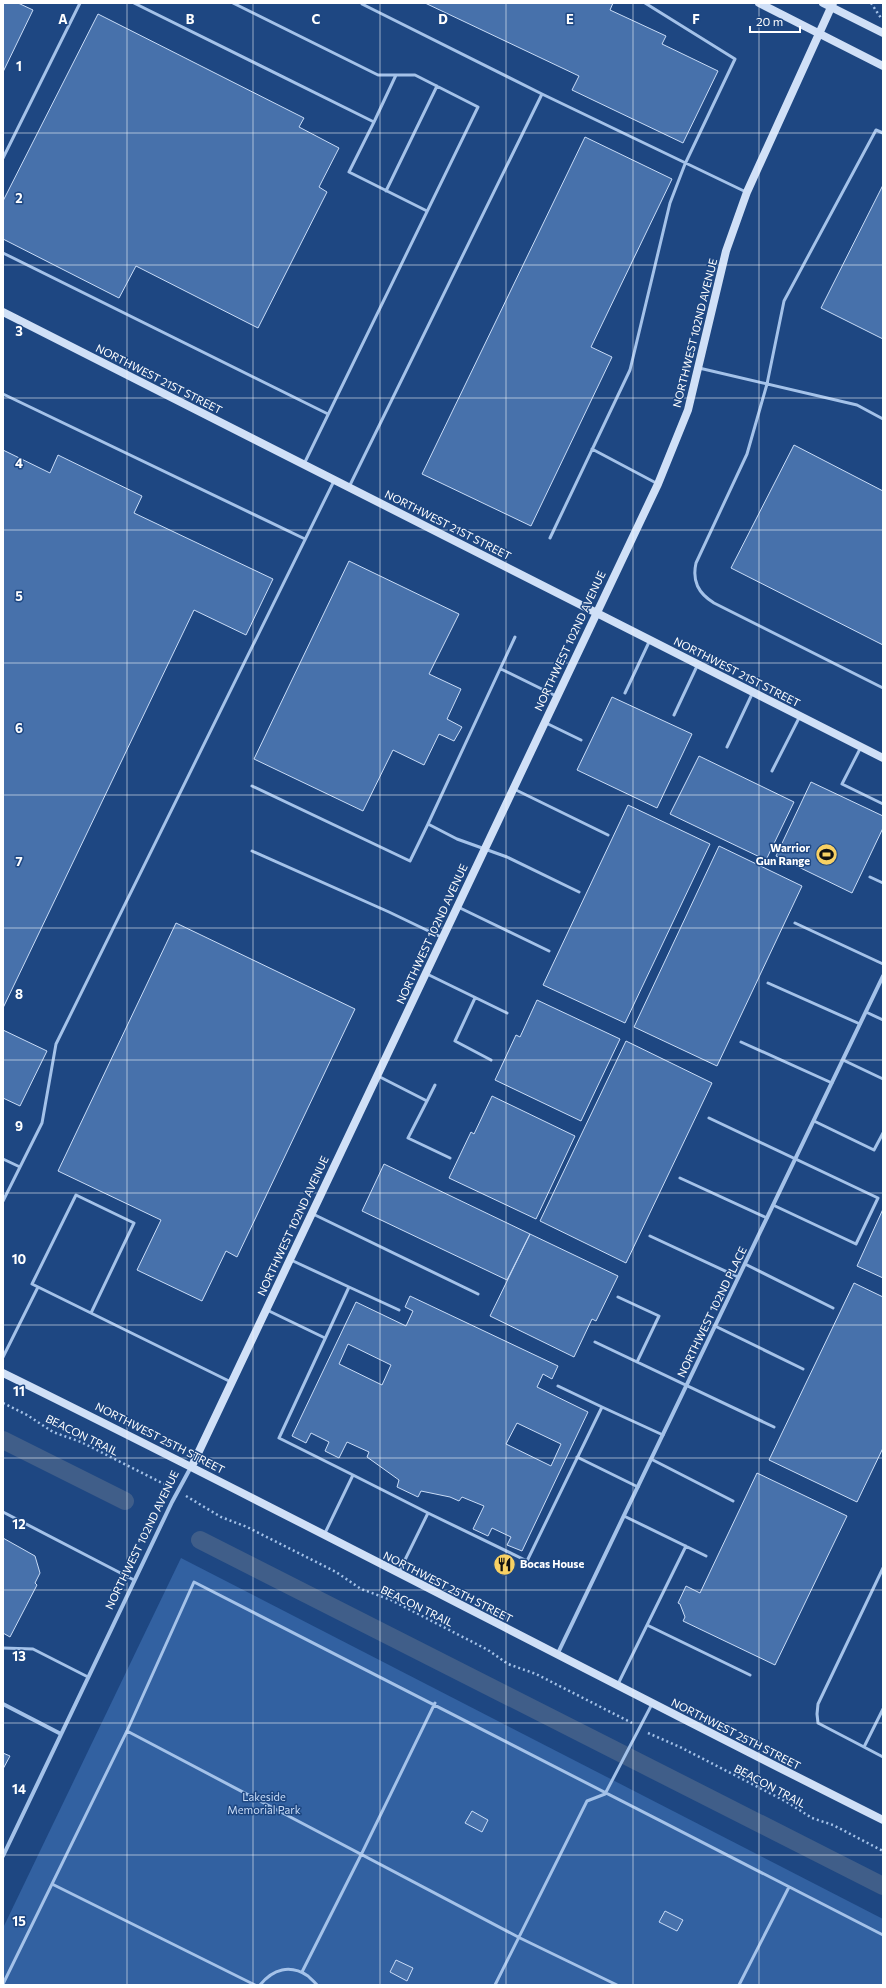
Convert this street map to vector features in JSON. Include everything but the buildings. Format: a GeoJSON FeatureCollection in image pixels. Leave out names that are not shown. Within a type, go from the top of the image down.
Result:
{"type":"FeatureCollection","features":[{"type":"Feature","properties":{"kind":"street"},"geometry":{"type":"LineString","coordinates":[[759,3],[883,66]]}},
{"type":"Feature","properties":{"kind":"street"},"geometry":{"type":"LineString","coordinates":[[823,3],[832,5],[883,34]]}},
{"type":"Feature","properties":{"kind":"street","name":"NORTHWEST 102ND AVENUE"},"geometry":{"type":"LineString","coordinates":[[3,1856],[134,1580],[172,1502],[192,1466],[512,788],[658,484],[688,410],[726,251],[747,192],[832,5]]}},
{"type":"Feature","properties":{"kind":"street","name":"NORTHWEST 21ST STREET"},"geometry":{"type":"LineString","coordinates":[[3,312],[883,758]]}},
{"type":"Feature","properties":{"kind":"street","name":"NORTHWEST 102ND PLACE"},"geometry":{"type":"LineString","coordinates":[[557,1655],[883,976]]}},
{"type":"Feature","properties":{"kind":"street","name":"NORTHWEST 25TH STREET"},"geometry":{"type":"LineString","coordinates":[[3,1373],[192,1466],[652,1704],[883,1820]]}},
{"type":"Feature","properties":{"kind":"street"},"geometry":{"type":"LineString","coordinates":[[3,1704],[61,1734]]}},
{"type":"Feature","properties":{"kind":"lane"},"geometry":{"type":"LineString","coordinates":[[3,158],[80,3]]}},
{"type":"Feature","properties":{"kind":"lane"},"geometry":{"type":"LineString","coordinates":[[134,3],[374,122]]}},
{"type":"Feature","properties":{"kind":"lane"},"geometry":{"type":"LineString","coordinates":[[234,3],[378,75],[415,75],[478,107],[304,464]]}},
{"type":"Feature","properties":{"kind":"lane"},"geometry":{"type":"LineString","coordinates":[[550,538],[630,370],[670,203],[685,164],[735,59],[645,3]]}},
{"type":"Feature","properties":{"kind":"lane"},"geometry":{"type":"LineString","coordinates":[[363,4],[542,94],[685,164],[747,192]]}},
{"type":"Feature","properties":{"kind":"lane"},"geometry":{"type":"LineString","coordinates":[[396,75],[349,172],[427,211]]}},
{"type":"Feature","properties":{"kind":"lane"},"geometry":{"type":"LineString","coordinates":[[386,190],[437,86]]}},
{"type":"Feature","properties":{"kind":"lane"},"geometry":{"type":"LineString","coordinates":[[349,487],[542,94]]}},
{"type":"Feature","properties":{"kind":"lane"},"geometry":{"type":"LineString","coordinates":[[883,133],[876,130],[784,301],[767,384],[747,454],[696,563],[694,572],[695,582],[705,598],[883,688]]}},
{"type":"Feature","properties":{"kind":"lane"},"geometry":{"type":"LineString","coordinates":[[3,253],[328,414]]}},
{"type":"Feature","properties":{"kind":"lane"},"geometry":{"type":"LineString","coordinates":[[699,368],[857,405],[883,418]]}},
{"type":"Feature","properties":{"kind":"lane"},"geometry":{"type":"LineString","coordinates":[[3,394],[305,539]]}},
{"type":"Feature","properties":{"kind":"lane"},"geometry":{"type":"LineString","coordinates":[[592,449],[658,484]]}},
{"type":"Feature","properties":{"kind":"lane"},"geometry":{"type":"LineString","coordinates":[[3,1201],[42,1123],[56,1044],[334,479]]}},
{"type":"Feature","properties":{"kind":"lane"},"geometry":{"type":"LineString","coordinates":[[252,786],[410,861],[515,637]]}},
{"type":"Feature","properties":{"kind":"lane"},"geometry":{"type":"LineString","coordinates":[[625,693],[650,640]]}},
{"type":"Feature","properties":{"kind":"lane"},"geometry":{"type":"LineString","coordinates":[[674,715],[698,664]]}},
{"type":"Feature","properties":{"kind":"lane"},"geometry":{"type":"LineString","coordinates":[[501,669],[556,696]]}},
{"type":"Feature","properties":{"kind":"lane"},"geometry":{"type":"LineString","coordinates":[[727,747],[753,692]]}},
{"type":"Feature","properties":{"kind":"lane"},"geometry":{"type":"LineString","coordinates":[[772,771],[800,716]]}},
{"type":"Feature","properties":{"kind":"lane"},"geometry":{"type":"LineString","coordinates":[[544,722],[581,740]]}},
{"type":"Feature","properties":{"kind":"lane"},"geometry":{"type":"LineString","coordinates":[[861,747],[842,784],[883,804]]}},
{"type":"Feature","properties":{"kind":"lane"},"geometry":{"type":"LineString","coordinates":[[512,788],[608,836]]}},
{"type":"Feature","properties":{"kind":"lane"},"geometry":{"type":"LineString","coordinates":[[428,824],[457,839],[507,858],[579,892]]}},
{"type":"Feature","properties":{"kind":"lane"},"geometry":{"type":"LineString","coordinates":[[252,851],[442,937]]}},
{"type":"Feature","properties":{"kind":"lane"},"geometry":{"type":"LineString","coordinates":[[870,877],[883,883]]}},
{"type":"Feature","properties":{"kind":"lane"},"geometry":{"type":"LineString","coordinates":[[457,906],[549,951]]}},
{"type":"Feature","properties":{"kind":"lane"},"geometry":{"type":"LineString","coordinates":[[795,923],[883,964]]}},
{"type":"Feature","properties":{"kind":"lane"},"geometry":{"type":"LineString","coordinates":[[425,973],[508,1013]]}},
{"type":"Feature","properties":{"kind":"lane"},"geometry":{"type":"LineString","coordinates":[[768,983],[860,1024]]}},
{"type":"Feature","properties":{"kind":"lane"},"geometry":{"type":"LineString","coordinates":[[475,998],[455,1041],[491,1060]]}},
{"type":"Feature","properties":{"kind":"lane"},"geometry":{"type":"LineString","coordinates":[[866,1012],[883,1020]]}},
{"type":"Feature","properties":{"kind":"lane"},"geometry":{"type":"LineString","coordinates":[[741,1042],[832,1083]]}},
{"type":"Feature","properties":{"kind":"lane"},"geometry":{"type":"LineString","coordinates":[[843,1060],[883,1079]]}},
{"type":"Feature","properties":{"kind":"lane"},"geometry":{"type":"LineString","coordinates":[[376,1075],[427,1101]]}},
{"type":"Feature","properties":{"kind":"lane"},"geometry":{"type":"LineString","coordinates":[[435,1085],[408,1138],[450,1158]]}},
{"type":"Feature","properties":{"kind":"lane"},"geometry":{"type":"LineString","coordinates":[[709,1118],[796,1157],[878,1198],[856,1244],[773,1205]]}},
{"type":"Feature","properties":{"kind":"lane"},"geometry":{"type":"LineString","coordinates":[[814,1121],[874,1150],[883,1133]]}},
{"type":"Feature","properties":{"kind":"lane"},"geometry":{"type":"LineString","coordinates":[[3,1159],[20,1167]]}},
{"type":"Feature","properties":{"kind":"lane"},"geometry":{"type":"LineString","coordinates":[[680,1178],[767,1218]]}},
{"type":"Feature","properties":{"kind":"lane"},"geometry":{"type":"LineString","coordinates":[[91,1313],[134,1223],[76,1195],[32,1284],[231,1382]]}},
{"type":"Feature","properties":{"kind":"lane"},"geometry":{"type":"LineString","coordinates":[[311,1213],[478,1294]]}},
{"type":"Feature","properties":{"kind":"lane"},"geometry":{"type":"LineString","coordinates":[[650,1236],[738,1277]]}},
{"type":"Feature","properties":{"kind":"lane"},"geometry":{"type":"LineString","coordinates":[[290,1259],[399,1310]]}},
{"type":"Feature","properties":{"kind":"lane"},"geometry":{"type":"LineString","coordinates":[[745,1264],[833,1308]]}},
{"type":"Feature","properties":{"kind":"lane"},"geometry":{"type":"LineString","coordinates":[[3,1357],[38,1287]]}},
{"type":"Feature","properties":{"kind":"lane"},"geometry":{"type":"LineString","coordinates":[[349,1287],[279,1438],[527,1561],[602,1407]]}},
{"type":"Feature","properties":{"kind":"lane"},"geometry":{"type":"LineString","coordinates":[[618,1297],[659,1316],[637,1362]]}},
{"type":"Feature","properties":{"kind":"lane"},"geometry":{"type":"LineString","coordinates":[[266,1309],[325,1338]]}},
{"type":"Feature","properties":{"kind":"lane"},"geometry":{"type":"LineString","coordinates":[[715,1326],[803,1369]]}},
{"type":"Feature","properties":{"kind":"lane"},"geometry":{"type":"LineString","coordinates":[[595,1342],[774,1427]]}},
{"type":"Feature","properties":{"kind":"lane"},"geometry":{"type":"LineString","coordinates":[[558,1386],[663,1435]]}},
{"type":"Feature","properties":{"kind":"lane"},"geometry":{"type":"LineString","coordinates":[[577,1457],[638,1487]]}},
{"type":"Feature","properties":{"kind":"lane"},"geometry":{"type":"LineString","coordinates":[[651,1459],[733,1501]]}},
{"type":"Feature","properties":{"kind":"lane"},"geometry":{"type":"LineString","coordinates":[[324,1535],[353,1475]]}},
{"type":"Feature","properties":{"kind":"lane"},"geometry":{"type":"LineString","coordinates":[[3,1512],[134,1580]]}},
{"type":"Feature","properties":{"kind":"lane"},"geometry":{"type":"LineString","coordinates":[[398,1573],[428,1513]]}},
{"type":"Feature","properties":{"kind":"lane"},"geometry":{"type":"LineString","coordinates":[[624,1516],[706,1556]]}},
{"type":"Feature","properties":{"kind":"lane"},"geometry":{"type":"LineString","coordinates":[[617,1686],[686,1546]]}},
{"type":"Feature","properties":{"kind":"lane"},"geometry":{"type":"LineString","coordinates":[[883,1568],[818,1704],[817,1709],[818,1723],[883,1757]]}},
{"type":"Feature","properties":{"kind":"lane"},"geometry":{"type":"LineString","coordinates":[[3,1984],[127,1731],[194,1582],[435,1703],[606,1794],[883,1935]]}},
{"type":"Feature","properties":{"kind":"lane"},"geometry":{"type":"LineString","coordinates":[[647,1625],[750,1676]]}},
{"type":"Feature","properties":{"kind":"lane"},"geometry":{"type":"LineString","coordinates":[[3,1648],[33,1649],[88,1677]]}},
{"type":"Feature","properties":{"kind":"lane"},"geometry":{"type":"LineString","coordinates":[[302,1972],[435,1703]]}},
{"type":"Feature","properties":{"kind":"lane"},"geometry":{"type":"LineString","coordinates":[[495,1985],[520,1938],[587,1801],[606,1794],[652,1704]]}},
{"type":"Feature","properties":{"kind":"lane"},"geometry":{"type":"LineString","coordinates":[[864,1747],[883,1709]]}},
{"type":"Feature","properties":{"kind":"lane"},"geometry":{"type":"LineString","coordinates":[[127,1731],[520,1938],[617,1985]]}},
{"type":"Feature","properties":{"kind":"lane"},"geometry":{"type":"LineString","coordinates":[[52,1884],[255,1985]]}},
{"type":"Feature","properties":{"kind":"lane"},"geometry":{"type":"LineString","coordinates":[[739,1985],[789,1887]]}},
{"type":"Feature","properties":{"kind":"lane"},"geometry":{"type":"LineString","coordinates":[[260,1985],[267,1977],[279,1970],[292,1969],[302,1972],[317,1985]]}},
{"type":"Feature","properties":{"kind":"path"},"geometry":{"type":"LineString","coordinates":[[871,3],[883,19]]}},
{"type":"Feature","properties":{"kind":"path","name":"BEACON TRAIL"},"geometry":{"type":"LineString","coordinates":[[3,1403],[27,1415],[53,1432],[81,1442],[156,1480]]}},
{"type":"Feature","properties":{"kind":"path","name":"BEACON TRAIL"},"geometry":{"type":"LineString","coordinates":[[198,1502],[220,1517],[247,1527],[336,1572],[361,1589],[391,1600],[488,1650],[508,1664],[536,1674],[630,1722]]}},
{"type":"Feature","properties":{"kind":"path","name":"BEACON TRAIL"},"geometry":{"type":"LineString","coordinates":[[650,1734],[785,1801],[812,1818],[833,1825],[883,1851]]}},
{"type":"Feature","properties":{"kind":"green space","name":"Lakeside Memorial Park"},"geometry":{"type":"Polygon","coordinates":[[[181,1558],[883,1919],[883,1985],[3,1985],[3,1928],[181,1558]]]}},
{"type":"Feature","properties":{"kind":"waterway"},"geometry":{"type":"LineString","coordinates":[[3,1440],[125,1501]]}},
{"type":"Feature","properties":{"kind":"waterway"},"geometry":{"type":"LineString","coordinates":[[200,1540],[883,1886]]}},
{"type":"Feature","properties":{"kind":"place","name":"Warrior Gun Range"},"geometry":{"type":"Point","coordinates":[826,854]}},
{"type":"Feature","properties":{"kind":"place","name":"Bocas House"},"geometry":{"type":"Point","coordinates":[505,1564]}}]}
